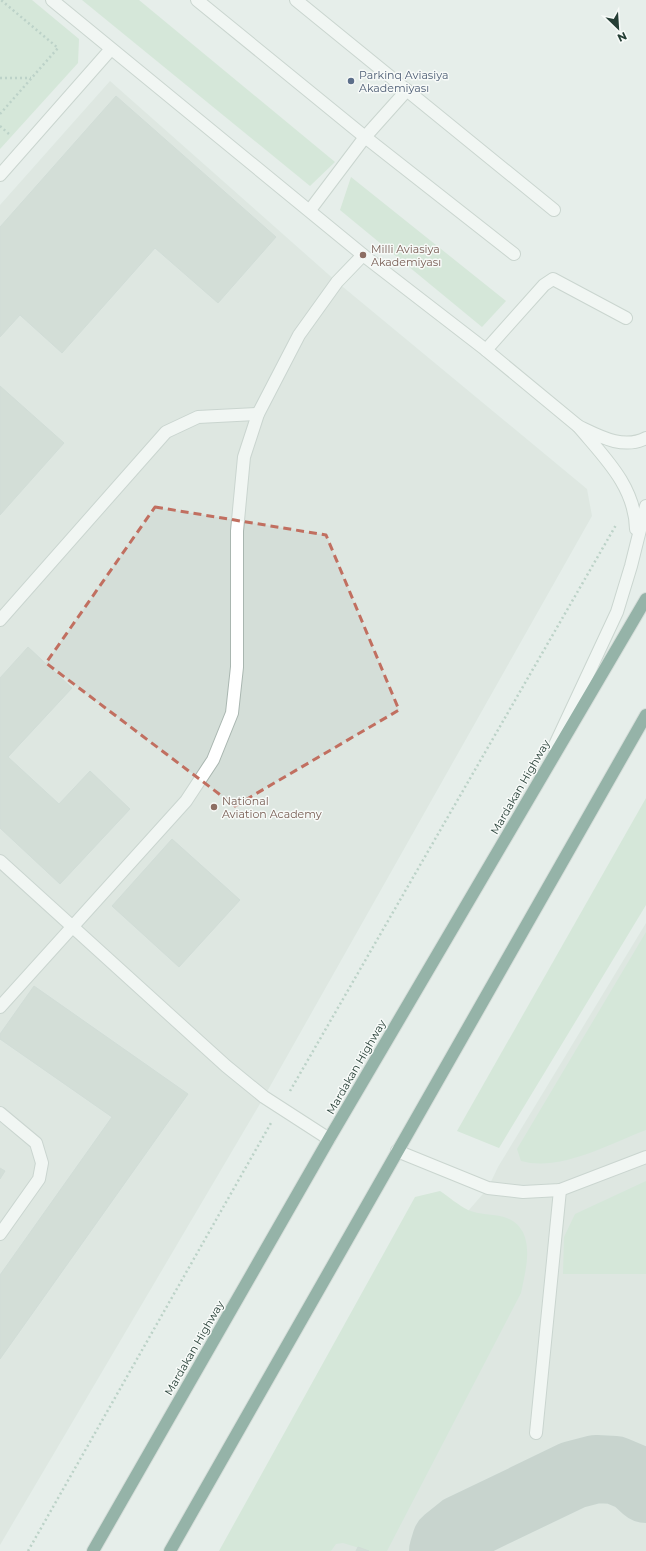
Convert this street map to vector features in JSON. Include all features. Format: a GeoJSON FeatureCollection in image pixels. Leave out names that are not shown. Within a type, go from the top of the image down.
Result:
{"type":"FeatureCollection","features":[{"type":"Feature","properties":{"kind":"highway","name":"Mardakan Highway"},"geometry":{"type":"LineString","coordinates":[[93,1551],[329,1139],[646,599]]}},
{"type":"Feature","properties":{"kind":"highway"},"geometry":{"type":"LineString","coordinates":[[170,1551],[646,715]]}},
{"type":"Feature","properties":{"kind":"street"},"geometry":{"type":"LineString","coordinates":[[52,0],[363,255],[486,350],[578,426],[624,483],[631,499],[635,515],[636,543]]}},
{"type":"Feature","properties":{"kind":"street"},"geometry":{"type":"LineString","coordinates":[[197,0],[366,137],[514,254]]}},
{"type":"Feature","properties":{"kind":"street"},"geometry":{"type":"LineString","coordinates":[[296,0],[554,210]]}},
{"type":"Feature","properties":{"kind":"street"},"geometry":{"type":"LineString","coordinates":[[0,175],[111,49]]}},
{"type":"Feature","properties":{"kind":"street"},"geometry":{"type":"LineString","coordinates":[[310,210],[366,137],[407,90]]}},
{"type":"Feature","properties":{"kind":"street"},"geometry":{"type":"LineString","coordinates":[[0,1007],[186,801],[213,760],[232,713],[237,667],[237,531],[244,457],[258,414],[300,335],[337,282],[363,255]]}},
{"type":"Feature","properties":{"kind":"street"},"geometry":{"type":"LineString","coordinates":[[486,350],[544,284],[553,279],[626,318]]}},
{"type":"Feature","properties":{"kind":"street"},"geometry":{"type":"LineString","coordinates":[[0,620],[166,432],[198,417],[258,414]]}},
{"type":"Feature","properties":{"kind":"street"},"geometry":{"type":"LineString","coordinates":[[578,426],[612,441],[626,443],[646,438]]}},
{"type":"Feature","properties":{"kind":"street"},"geometry":{"type":"LineString","coordinates":[[536,785],[617,612],[646,506]]}},
{"type":"Feature","properties":{"kind":"street"},"geometry":{"type":"LineString","coordinates":[[0,861],[226,1066],[264,1097],[329,1139]]}},
{"type":"Feature","properties":{"kind":"street"},"geometry":{"type":"LineString","coordinates":[[0,1113],[36,1143],[42,1163],[39,1179],[0,1234]]}},
{"type":"Feature","properties":{"kind":"street"},"geometry":{"type":"LineString","coordinates":[[397,1151],[488,1188],[523,1192],[560,1190],[646,1157]]}},
{"type":"Feature","properties":{"kind":"street"},"geometry":{"type":"LineString","coordinates":[[536,1433],[560,1190]]}},
{"type":"Feature","properties":{"kind":"path"},"geometry":{"type":"LineString","coordinates":[[0,114],[58,48],[1,0]]}},
{"type":"Feature","properties":{"kind":"path"},"geometry":{"type":"LineString","coordinates":[[0,78],[32,78]]}},
{"type":"Feature","properties":{"kind":"path"},"geometry":{"type":"LineString","coordinates":[[28,1551],[280,1108],[631,499]]}},
{"type":"Feature","properties":{"kind":"highlighted area"},"geometry":{"type":"Polygon","coordinates":[[[155,507],[326,535],[399,710],[235,806],[46,663],[155,507]]]}},
{"type":"Feature","properties":{"kind":"shaded area","name":"National Aviation Academy"},"geometry":{"type":"Polygon","coordinates":[[[110,81],[337,282],[587,489],[592,516],[264,1097],[0,1545],[0,205],[110,81]]]}},
{"type":"Feature","properties":{"kind":"shaded area"},"geometry":{"type":"Polygon","coordinates":[[[646,923],[646,1551],[293,1551],[469,1210],[488,1188],[498,1167],[646,923]]]}},
{"type":"Feature","properties":{"kind":"green space"},"geometry":{"type":"Polygon","coordinates":[[[0,0],[32,0],[79,39],[78,63],[0,149],[0,0]]]}},
{"type":"Feature","properties":{"kind":"green space"},"geometry":{"type":"Polygon","coordinates":[[[82,0],[139,0],[335,162],[310,186],[82,0]]]}},
{"type":"Feature","properties":{"kind":"green space"},"geometry":{"type":"Polygon","coordinates":[[[351,177],[506,301],[482,327],[340,210],[351,177]]]}},
{"type":"Feature","properties":{"kind":"green space"},"geometry":{"type":"Polygon","coordinates":[[[646,798],[646,905],[499,1148],[457,1131],[646,798]]]}},
{"type":"Feature","properties":{"kind":"green space"},"geometry":{"type":"Polygon","coordinates":[[[646,932],[646,1130],[600,1149],[568,1160],[552,1163],[521,1161],[517,1149],[646,932]]]}},
{"type":"Feature","properties":{"kind":"green space"},"geometry":{"type":"Polygon","coordinates":[[[646,1181],[646,1274],[563,1274],[564,1237],[575,1214],[646,1181]]]}},
{"type":"Feature","properties":{"kind":"green space"},"geometry":{"type":"Polygon","coordinates":[[[440,1191],[468,1210],[477,1213],[504,1217],[515,1222],[522,1230],[526,1239],[527,1261],[521,1293],[387,1551],[369,1551],[343,1543],[336,1544],[331,1551],[219,1551],[415,1197],[440,1191]]]}},
{"type":"Feature","properties":{"kind":"building"},"geometry":{"type":"Polygon","coordinates":[[[116,96],[276,237],[218,303],[155,248],[62,353],[20,315],[0,337],[0,227],[116,96]]]}},
{"type":"Feature","properties":{"kind":"building"},"geometry":{"type":"Polygon","coordinates":[[[0,386],[64,443],[0,515],[0,386]]]}},
{"type":"Feature","properties":{"kind":"building"},"geometry":{"type":"Polygon","coordinates":[[[28,647],[72,688],[8,757],[59,804],[90,771],[130,809],[60,884],[0,828],[0,678],[28,647]]]}},
{"type":"Feature","properties":{"kind":"building"},"geometry":{"type":"Polygon","coordinates":[[[172,839],[240,900],[179,967],[112,906],[172,839]]]}},
{"type":"Feature","properties":{"kind":"building"},"geometry":{"type":"Polygon","coordinates":[[[34,986],[188,1094],[0,1359],[0,1275],[112,1117],[0,1039],[0,1034],[34,986]]]}},
{"type":"Feature","properties":{"kind":"building"},"geometry":{"type":"Polygon","coordinates":[[[0,1168],[5,1171],[0,1179],[0,1168]]]}},
{"type":"Feature","properties":{"kind":"building"},"geometry":{"type":"Polygon","coordinates":[[[358,1547],[369,1551],[356,1551],[358,1547]]]}},
{"type":"Feature","properties":{"kind":"taxiway"},"geometry":{"type":"LineString","coordinates":[[443,1551],[446,1541],[461,1529],[573,1475],[596,1469],[615,1470],[634,1478],[646,1489]]}},
{"type":"Feature","properties":{"kind":"place","name":"Parkinq Aviasiya Akademiyası"},"geometry":{"type":"Point","coordinates":[351,81]}},
{"type":"Feature","properties":{"kind":"place","name":"Milli Aviasiya Akademiyası"},"geometry":{"type":"Point","coordinates":[363,255]}},
{"type":"Feature","properties":{"kind":"place","name":"National Aviation Academy"},"geometry":{"type":"Point","coordinates":[214,807]}}]}
